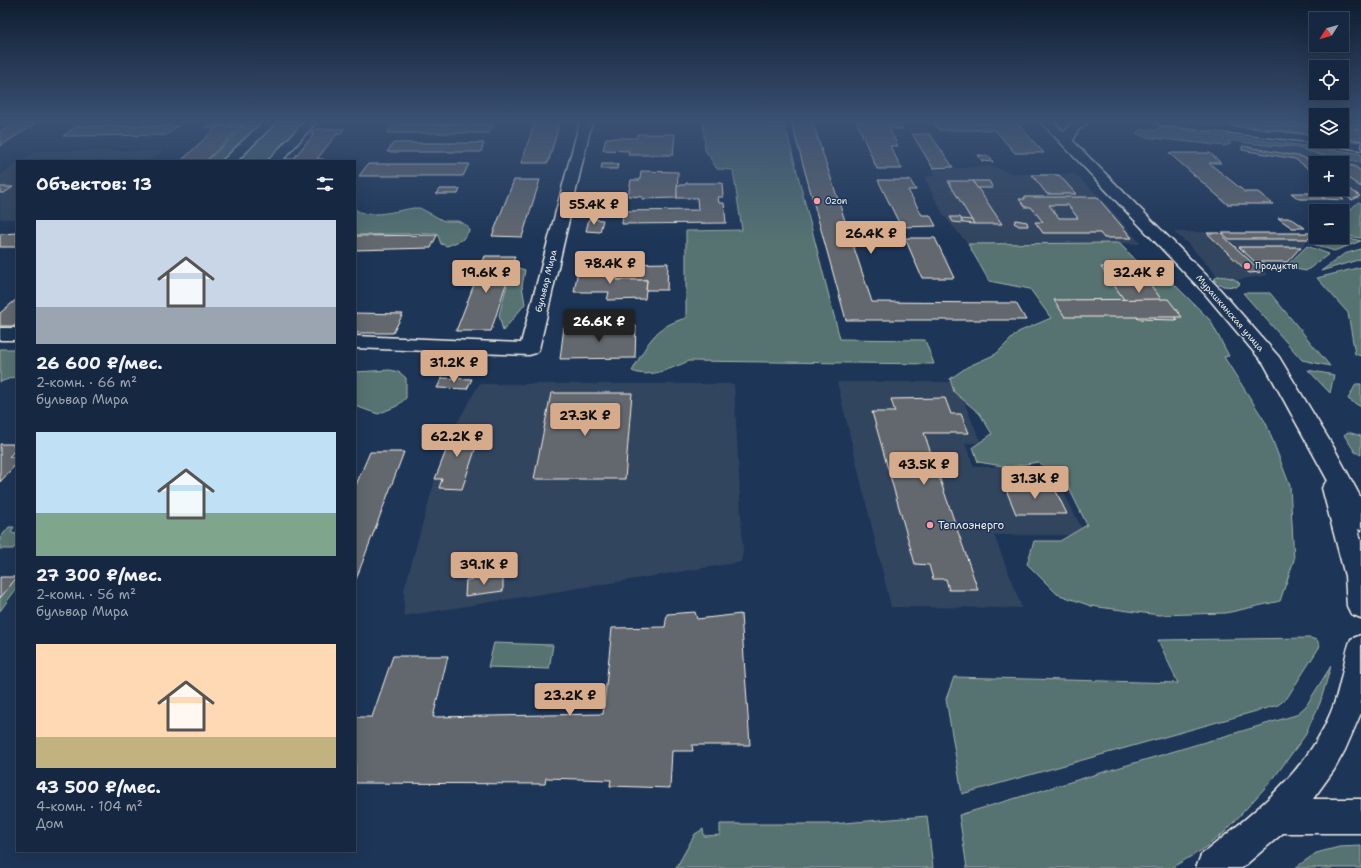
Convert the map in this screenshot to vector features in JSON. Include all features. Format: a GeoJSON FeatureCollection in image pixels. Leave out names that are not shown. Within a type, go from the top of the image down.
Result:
{"type":"FeatureCollection","features":[{"type":"Feature","properties":{"kind":"main road","name":"бульвар Мира"},"geometry":{"type":"LineString","coordinates":[[356,342],[529,349],[576,162]]}},
{"type":"Feature","properties":{"kind":"main road","name":"Мурашкинская улица"},"geometry":{"type":"LineString","coordinates":[[1087,162],[1176,252],[1245,328],[1272,362],[1323,448],[1361,521]]}},
{"type":"Feature","properties":{"kind":"main road"},"geometry":{"type":"LineString","coordinates":[[0,334],[16,334]]}},
{"type":"Feature","properties":{"kind":"main road","name":"Мурашкинская улица"},"geometry":{"type":"LineString","coordinates":[[1323,448],[1358,576],[1361,606]]}},
{"type":"Feature","properties":{"kind":"main road"},"geometry":{"type":"LineString","coordinates":[[1214,868],[1276,816],[1325,757],[1346,715],[1359,670],[1361,648]]}},
{"type":"Feature","properties":{"kind":"main road"},"geometry":{"type":"LineString","coordinates":[[1276,816],[1361,816]]}},
{"type":"Feature","properties":{"kind":"shaded area"},"geometry":{"type":"Polygon","coordinates":[[[1299,162],[1309,162],[1309,169],[1299,162]]]}},
{"type":"Feature","properties":{"kind":"shaded area"},"geometry":{"type":"Polygon","coordinates":[[[1349,162],[1361,166],[1361,199],[1352,200],[1346,196],[1349,196],[1349,162]]]}},
{"type":"Feature","properties":{"kind":"shaded area"},"geometry":{"type":"Polygon","coordinates":[[[16,165],[16,219],[0,219],[0,175],[16,165]]]}},
{"type":"Feature","properties":{"kind":"shaded area"},"geometry":{"type":"Polygon","coordinates":[[[990,166],[1015,174],[1075,174],[1099,196],[1141,244],[968,244],[944,216],[924,177],[935,176],[933,170],[990,166]]]}},
{"type":"Feature","properties":{"kind":"shaded area"},"geometry":{"type":"Polygon","coordinates":[[[1174,232],[1309,233],[1309,240],[1287,262],[1255,262],[1268,275],[1223,282],[1188,244],[1174,232]]]}},
{"type":"Feature","properties":{"kind":"shaded area"},"geometry":{"type":"Polygon","coordinates":[[[837,382],[956,382],[981,443],[965,443],[974,467],[1051,467],[1085,535],[994,535],[1022,608],[891,607],[837,382]]]}},
{"type":"Feature","properties":{"kind":"shaded area"},"geometry":{"type":"Polygon","coordinates":[[[479,384],[734,384],[743,551],[741,562],[404,616],[404,590],[435,479],[456,425],[479,384]]]}},
{"type":"Feature","properties":{"kind":"green space"},"geometry":{"type":"Polygon","coordinates":[[[712,162],[794,162],[840,339],[925,340],[934,364],[689,361],[661,372],[646,374],[632,371],[647,345],[659,332],[666,326],[686,318],[686,231],[742,230],[733,170],[717,169],[712,162]]]}},
{"type":"Feature","properties":{"kind":"green space"},"geometry":{"type":"Polygon","coordinates":[[[1358,202],[1361,203],[1361,238],[1349,236],[1349,211],[1358,202]]]}},
{"type":"Feature","properties":{"kind":"green space"},"geometry":{"type":"Polygon","coordinates":[[[420,208],[444,221],[458,221],[468,226],[469,231],[462,240],[447,246],[441,244],[437,233],[356,235],[356,210],[367,214],[420,208]]]}},
{"type":"Feature","properties":{"kind":"green space"},"geometry":{"type":"Polygon","coordinates":[[[1349,238],[1361,241],[1334,251],[1313,244],[1349,244],[1349,238]]]}},
{"type":"Feature","properties":{"kind":"green space"},"geometry":{"type":"Polygon","coordinates":[[[1119,243],[1146,270],[1158,272],[1176,286],[1210,320],[1229,356],[1224,357],[1266,423],[1290,486],[1294,560],[1280,601],[1226,613],[1159,615],[1091,606],[1057,594],[1027,564],[1034,541],[1060,541],[1087,525],[1066,482],[1038,462],[1009,467],[978,462],[973,447],[992,434],[980,414],[954,392],[950,379],[967,367],[996,354],[1018,332],[1051,318],[1030,289],[989,281],[968,244],[1119,243]]]}},
{"type":"Feature","properties":{"kind":"green space"},"geometry":{"type":"Polygon","coordinates":[[[1307,246],[1329,254],[1306,271],[1285,267],[1307,246]]]}},
{"type":"Feature","properties":{"kind":"green space"},"geometry":{"type":"Polygon","coordinates":[[[1361,249],[1361,259],[1321,271],[1344,254],[1361,249]]]}},
{"type":"Feature","properties":{"kind":"green space"},"geometry":{"type":"Polygon","coordinates":[[[512,266],[525,270],[522,286],[525,304],[503,331],[499,315],[512,266]]]}},
{"type":"Feature","properties":{"kind":"green space"},"geometry":{"type":"Polygon","coordinates":[[[1361,267],[1361,356],[1355,354],[1348,313],[1317,278],[1361,267]]]}},
{"type":"Feature","properties":{"kind":"green space"},"geometry":{"type":"Polygon","coordinates":[[[1217,276],[1233,279],[1240,284],[1236,287],[1223,286],[1214,280],[1217,276]]]}},
{"type":"Feature","properties":{"kind":"green space"},"geometry":{"type":"Polygon","coordinates":[[[1243,293],[1270,293],[1330,366],[1302,360],[1243,293]]]}},
{"type":"Feature","properties":{"kind":"green space"},"geometry":{"type":"Polygon","coordinates":[[[0,349],[16,349],[16,376],[0,382],[0,349]]]}},
{"type":"Feature","properties":{"kind":"green space"},"geometry":{"type":"Polygon","coordinates":[[[390,370],[399,372],[406,378],[406,398],[397,406],[378,414],[356,406],[356,372],[390,370]]]}},
{"type":"Feature","properties":{"kind":"green space"},"geometry":{"type":"Polygon","coordinates":[[[1308,370],[1334,375],[1330,393],[1308,370]]]}},
{"type":"Feature","properties":{"kind":"green space"},"geometry":{"type":"Polygon","coordinates":[[[1356,384],[1361,384],[1361,407],[1348,399],[1356,384]]]}},
{"type":"Feature","properties":{"kind":"green space"},"geometry":{"type":"Polygon","coordinates":[[[1348,432],[1361,436],[1361,455],[1355,452],[1344,435],[1348,432]]]}},
{"type":"Feature","properties":{"kind":"green space"},"geometry":{"type":"Polygon","coordinates":[[[9,527],[14,527],[11,532],[16,534],[16,545],[13,549],[0,549],[0,538],[9,527]]]}},
{"type":"Feature","properties":{"kind":"green space"},"geometry":{"type":"Polygon","coordinates":[[[16,578],[16,589],[0,611],[0,598],[16,578]]]}},
{"type":"Feature","properties":{"kind":"green space"},"geometry":{"type":"Polygon","coordinates":[[[1310,638],[1317,640],[1320,646],[1287,698],[1278,705],[962,794],[946,699],[954,677],[1178,683],[1158,640],[1310,638]]]}},
{"type":"Feature","properties":{"kind":"green space"},"geometry":{"type":"Polygon","coordinates":[[[494,643],[553,645],[549,669],[488,667],[494,643]]]}},
{"type":"Feature","properties":{"kind":"green space"},"geometry":{"type":"Polygon","coordinates":[[[1331,666],[1320,703],[1304,737],[1273,779],[1224,833],[1202,850],[1171,868],[967,868],[959,815],[1296,715],[1306,706],[1331,666]]]}},
{"type":"Feature","properties":{"kind":"green space"},"geometry":{"type":"Polygon","coordinates":[[[927,816],[933,868],[676,868],[695,834],[703,829],[704,836],[720,835],[720,824],[832,824],[927,816]]]}},
{"type":"Feature","properties":{"kind":"green space"},"geometry":{"type":"Polygon","coordinates":[[[1361,846],[1361,868],[1295,868],[1316,853],[1339,847],[1361,846]]]}},
{"type":"Feature","properties":{"kind":"building"},"geometry":{"type":"Polygon","coordinates":[[[522,162],[548,162],[548,163],[521,163],[522,162]]]}},
{"type":"Feature","properties":{"kind":"building"},"geometry":{"type":"Polygon","coordinates":[[[802,162],[825,162],[872,302],[1016,303],[1026,320],[846,320],[802,162]]]}},
{"type":"Feature","properties":{"kind":"building"},"geometry":{"type":"Polygon","coordinates":[[[874,162],[898,162],[902,169],[877,169],[874,162]]]}},
{"type":"Feature","properties":{"kind":"building"},"geometry":{"type":"Polygon","coordinates":[[[929,162],[949,162],[953,167],[933,168],[929,162]]]}},
{"type":"Feature","properties":{"kind":"building"},"geometry":{"type":"Polygon","coordinates":[[[1179,162],[1219,162],[1221,163],[1209,163],[1245,192],[1258,192],[1273,204],[1227,204],[1179,162]]]}},
{"type":"Feature","properties":{"kind":"building"},"geometry":{"type":"Polygon","coordinates":[[[1299,162],[1309,162],[1309,169],[1299,162]]]}},
{"type":"Feature","properties":{"kind":"building"},"geometry":{"type":"Polygon","coordinates":[[[368,164],[469,164],[463,176],[359,176],[368,164]]]}},
{"type":"Feature","properties":{"kind":"building"},"geometry":{"type":"Polygon","coordinates":[[[602,164],[618,164],[617,169],[601,169],[602,164]]]}},
{"type":"Feature","properties":{"kind":"building"},"geometry":{"type":"Polygon","coordinates":[[[1349,165],[1354,166],[1361,171],[1361,187],[1349,179],[1349,165]]]}},
{"type":"Feature","properties":{"kind":"building"},"geometry":{"type":"Polygon","coordinates":[[[641,171],[678,172],[677,198],[642,199],[643,197],[628,196],[631,180],[640,180],[641,171]]]}},
{"type":"Feature","properties":{"kind":"building"},"geometry":{"type":"Polygon","coordinates":[[[1032,175],[1059,175],[1076,194],[1047,194],[1032,175]]]}},
{"type":"Feature","properties":{"kind":"building"},"geometry":{"type":"Polygon","coordinates":[[[514,180],[540,180],[522,237],[492,236],[514,180]]]}},
{"type":"Feature","properties":{"kind":"building"},"geometry":{"type":"Polygon","coordinates":[[[878,180],[910,180],[916,190],[908,190],[922,215],[930,215],[936,226],[901,227],[878,180]]]}},
{"type":"Feature","properties":{"kind":"building"},"geometry":{"type":"Polygon","coordinates":[[[948,181],[973,181],[1002,224],[974,224],[948,181]]]}},
{"type":"Feature","properties":{"kind":"building"},"geometry":{"type":"Polygon","coordinates":[[[973,181],[989,181],[993,188],[977,188],[973,181]]]}},
{"type":"Feature","properties":{"kind":"building"},"geometry":{"type":"Polygon","coordinates":[[[686,183],[722,183],[723,197],[718,197],[719,203],[724,203],[726,223],[622,224],[623,211],[698,210],[697,198],[677,198],[677,185],[685,185],[686,183]]]}},
{"type":"Feature","properties":{"kind":"building"},"geometry":{"type":"Polygon","coordinates":[[[0,187],[13,187],[4,193],[0,193],[0,187]]]}},
{"type":"Feature","properties":{"kind":"building"},"geometry":{"type":"Polygon","coordinates":[[[439,189],[460,189],[458,194],[436,194],[439,189]]]}},
{"type":"Feature","properties":{"kind":"building"},"geometry":{"type":"Polygon","coordinates":[[[1349,189],[1360,196],[1352,200],[1346,196],[1349,196],[1349,189]]]}},
{"type":"Feature","properties":{"kind":"building"},"geometry":{"type":"Polygon","coordinates":[[[1291,193],[1309,193],[1309,196],[1321,196],[1325,199],[1299,199],[1291,193]]]}},
{"type":"Feature","properties":{"kind":"building"},"geometry":{"type":"Polygon","coordinates":[[[1321,196],[1339,196],[1344,200],[1325,199],[1321,196]]]}},
{"type":"Feature","properties":{"kind":"building"},"geometry":{"type":"Polygon","coordinates":[[[1024,197],[1097,197],[1132,238],[1104,238],[1100,233],[1043,233],[1035,222],[1043,222],[1031,207],[1025,207],[1019,199],[1025,199],[1024,197]],[[1049,205],[1059,218],[1078,218],[1068,205],[1049,205]]]}},
{"type":"Feature","properties":{"kind":"building"},"geometry":{"type":"Polygon","coordinates":[[[950,217],[960,217],[963,223],[953,222],[950,217]]]}},
{"type":"Feature","properties":{"kind":"building"},"geometry":{"type":"Polygon","coordinates":[[[1278,218],[1291,218],[1305,228],[1292,228],[1278,218]]]}},
{"type":"Feature","properties":{"kind":"building"},"geometry":{"type":"Polygon","coordinates":[[[589,219],[603,220],[600,232],[586,231],[589,219]]]}},
{"type":"Feature","properties":{"kind":"building"},"geometry":{"type":"Polygon","coordinates":[[[961,219],[972,220],[974,224],[963,223],[961,219]]]}},
{"type":"Feature","properties":{"kind":"building"},"geometry":{"type":"Polygon","coordinates":[[[1016,220],[1027,222],[1028,226],[1019,226],[1014,223],[1016,220]]]}},
{"type":"Feature","properties":{"kind":"building"},"geometry":{"type":"Polygon","coordinates":[[[16,233],[16,247],[0,247],[0,234],[16,233]]]}},
{"type":"Feature","properties":{"kind":"building"},"geometry":{"type":"Polygon","coordinates":[[[1207,233],[1220,233],[1262,272],[1249,273],[1207,233]]]}},
{"type":"Feature","properties":{"kind":"building"},"geometry":{"type":"Polygon","coordinates":[[[1222,233],[1309,233],[1308,239],[1229,239],[1222,233]]]}},
{"type":"Feature","properties":{"kind":"building"},"geometry":{"type":"Polygon","coordinates":[[[437,235],[431,248],[356,250],[356,236],[437,235]]]}},
{"type":"Feature","properties":{"kind":"building"},"geometry":{"type":"Polygon","coordinates":[[[905,238],[935,238],[954,278],[922,278],[905,238]]]}},
{"type":"Feature","properties":{"kind":"building"},"geometry":{"type":"Polygon","coordinates":[[[1239,247],[1301,247],[1287,262],[1255,262],[1239,247]]]}},
{"type":"Feature","properties":{"kind":"building"},"geometry":{"type":"Polygon","coordinates":[[[485,256],[515,256],[491,331],[456,331],[485,256]]]}},
{"type":"Feature","properties":{"kind":"building"},"geometry":{"type":"Polygon","coordinates":[[[668,263],[667,290],[646,290],[647,280],[617,280],[621,264],[668,263]]]}},
{"type":"Feature","properties":{"kind":"building"},"geometry":{"type":"Polygon","coordinates":[[[1101,267],[1137,267],[1177,320],[1138,319],[1101,267]]]}},
{"type":"Feature","properties":{"kind":"building"},"geometry":{"type":"Polygon","coordinates":[[[578,270],[619,270],[617,280],[647,280],[645,299],[607,300],[609,292],[574,292],[578,270]]]}},
{"type":"Feature","properties":{"kind":"building"},"geometry":{"type":"Polygon","coordinates":[[[1168,299],[1182,317],[1065,317],[1054,300],[1168,299]]]}},
{"type":"Feature","properties":{"kind":"building"},"geometry":{"type":"Polygon","coordinates":[[[16,300],[16,326],[0,326],[0,313],[16,300]]]}},
{"type":"Feature","properties":{"kind":"building"},"geometry":{"type":"Polygon","coordinates":[[[356,313],[403,314],[393,333],[356,333],[356,313]]]}},
{"type":"Feature","properties":{"kind":"building"},"geometry":{"type":"Polygon","coordinates":[[[636,326],[635,358],[560,359],[564,327],[636,326]]]}},
{"type":"Feature","properties":{"kind":"building"},"geometry":{"type":"Polygon","coordinates":[[[442,378],[472,379],[467,389],[437,388],[442,378]]]}},
{"type":"Feature","properties":{"kind":"building"},"geometry":{"type":"Polygon","coordinates":[[[551,393],[632,393],[625,479],[534,479],[551,393]]]}},
{"type":"Feature","properties":{"kind":"building","name":"Теплоэнерго"},"geometry":{"type":"Polygon","coordinates":[[[945,398],[951,414],[961,414],[969,433],[924,433],[978,590],[949,590],[946,579],[933,579],[929,565],[915,564],[872,412],[895,412],[891,399],[945,398]]]}},
{"type":"Feature","properties":{"kind":"building"},"geometry":{"type":"Polygon","coordinates":[[[456,425],[475,425],[469,443],[477,444],[462,489],[439,488],[442,479],[435,479],[456,425]]]}},
{"type":"Feature","properties":{"kind":"building"},"geometry":{"type":"Polygon","coordinates":[[[0,444],[16,444],[16,449],[9,457],[16,457],[16,464],[0,482],[0,444]]]}},
{"type":"Feature","properties":{"kind":"building"},"geometry":{"type":"Polygon","coordinates":[[[370,452],[404,452],[356,579],[356,485],[370,452]]]}},
{"type":"Feature","properties":{"kind":"building"},"geometry":{"type":"Polygon","coordinates":[[[1004,485],[1053,485],[1067,514],[1016,514],[1004,485]]]}},
{"type":"Feature","properties":{"kind":"building"},"geometry":{"type":"Polygon","coordinates":[[[503,576],[503,591],[465,596],[466,580],[503,576]]]}},
{"type":"Feature","properties":{"kind":"building"},"geometry":{"type":"Polygon","coordinates":[[[0,577],[16,577],[16,578],[0,598],[0,577]]]}},
{"type":"Feature","properties":{"kind":"building"},"geometry":{"type":"Polygon","coordinates":[[[695,612],[697,619],[741,614],[750,745],[692,745],[693,751],[672,751],[670,788],[610,786],[611,780],[546,778],[545,784],[356,783],[356,717],[372,717],[393,656],[448,656],[433,717],[603,714],[612,628],[665,627],[667,614],[695,612]]]}},
{"type":"Feature","properties":{"kind":"place","name":"Ozon"},"geometry":{"type":"Point","coordinates":[817,201]}},
{"type":"Feature","properties":{"kind":"place","name":"Продукты"},"geometry":{"type":"Point","coordinates":[1247,266]}},
{"type":"Feature","properties":{"kind":"place","name":"Теплоэнерго"},"geometry":{"type":"Point","coordinates":[930,525]}}]}
